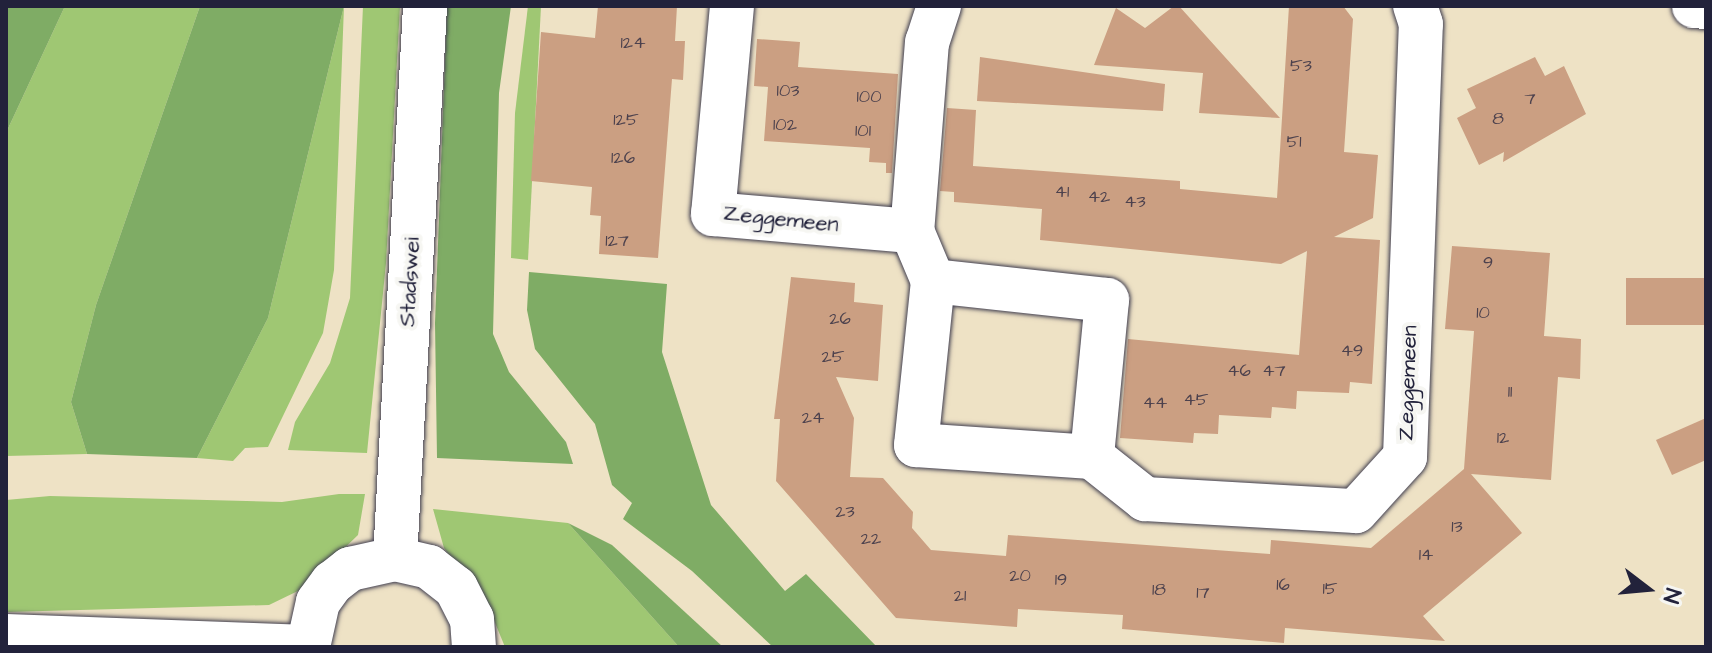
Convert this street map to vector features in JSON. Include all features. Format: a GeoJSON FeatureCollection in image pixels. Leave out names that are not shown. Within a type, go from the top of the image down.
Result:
{"type":"FeatureCollection","features":[{"type":"Feature","properties":{"kind":"street","name":"Stadswei"},"geometry":{"type":"LineString","coordinates":[[395,559],[425,6]]}},
{"type":"Feature","properties":{"kind":"street","name":"Zeggemeen"},"geometry":{"type":"LineString","coordinates":[[732,6],[713,214],[912,231]]}},
{"type":"Feature","properties":{"kind":"street"},"geometry":{"type":"LineString","coordinates":[[933,281],[1107,300],[1092,457],[916,445],[933,281],[912,231],[927,42],[939,6]]}},
{"type":"Feature","properties":{"kind":"street","name":"Zeggemeen"},"geometry":{"type":"LineString","coordinates":[[1092,457],[1145,499],[1356,511],[1405,457],[1421,24],[1415,6]]}},
{"type":"Feature","properties":{"kind":"street"},"geometry":{"type":"LineString","coordinates":[[1694,6],[1706,7]]}},
{"type":"Feature","properties":{"kind":"street"},"geometry":{"type":"LineString","coordinates":[[6,636],[308,647],[318,602],[332,583],[361,565],[395,559],[429,567],[456,588],[472,619],[474,647]]}},
{"type":"Feature","properties":{"kind":"green space"},"geometry":{"type":"Polygon","coordinates":[[[6,6],[65,6],[6,133],[6,6]]]}},
{"type":"Feature","properties":{"kind":"green space"},"geometry":{"type":"Polygon","coordinates":[[[65,6],[200,6],[96,305],[71,402],[87,454],[6,456],[6,133],[65,6]]]}},
{"type":"Feature","properties":{"kind":"green space"},"geometry":{"type":"Polygon","coordinates":[[[200,6],[344,6],[268,318],[197,458],[87,454],[71,402],[96,305],[200,6]]]}},
{"type":"Feature","properties":{"kind":"green space"},"geometry":{"type":"Polygon","coordinates":[[[344,6],[334,270],[323,333],[268,447],[245,448],[233,461],[197,458],[268,318],[344,6]]]}},
{"type":"Feature","properties":{"kind":"green space"},"geometry":{"type":"Polygon","coordinates":[[[363,6],[400,6],[386,263],[367,453],[288,450],[295,422],[330,363],[350,298],[363,6]]]}},
{"type":"Feature","properties":{"kind":"green space"},"geometry":{"type":"Polygon","coordinates":[[[447,6],[511,6],[499,93],[493,334],[509,372],[566,442],[573,464],[437,458],[435,323],[447,6]]]}},
{"type":"Feature","properties":{"kind":"green space"},"geometry":{"type":"Polygon","coordinates":[[[528,6],[541,6],[528,260],[511,258],[515,113],[528,6]]]}},
{"type":"Feature","properties":{"kind":"green space"},"geometry":{"type":"Polygon","coordinates":[[[529,272],[667,284],[662,352],[711,505],[785,591],[806,574],[877,647],[773,647],[692,571],[623,519],[632,503],[612,485],[595,424],[535,349],[527,310],[529,272]]]}},
{"type":"Feature","properties":{"kind":"green space"},"geometry":{"type":"Polygon","coordinates":[[[339,494],[365,494],[358,535],[302,589],[269,605],[6,612],[6,500],[50,496],[282,502],[339,494]]]}},
{"type":"Feature","properties":{"kind":"green space"},"geometry":{"type":"Polygon","coordinates":[[[433,509],[568,523],[679,647],[505,647],[491,613],[444,548],[433,509]]]}},
{"type":"Feature","properties":{"kind":"green space"},"geometry":{"type":"Polygon","coordinates":[[[568,523],[612,545],[723,647],[679,647],[568,523]]]}},
{"type":"Feature","properties":{"kind":"building"},"geometry":{"type":"Polygon","coordinates":[[[598,6],[677,6],[675,41],[685,41],[683,80],[672,79],[658,258],[599,254],[601,216],[590,215],[592,187],[531,181],[541,32],[595,38],[598,6]]]}},
{"type":"Feature","properties":{"kind":"building"},"geometry":{"type":"Polygon","coordinates":[[[1174,6],[1179,6],[1280,118],[1199,113],[1203,73],[1094,65],[1116,8],[1145,28],[1174,6]]]}},
{"type":"Feature","properties":{"kind":"building"},"geometry":{"type":"Polygon","coordinates":[[[1289,6],[1343,6],[1353,19],[1344,152],[1378,155],[1373,218],[1334,237],[1380,240],[1372,384],[1350,382],[1349,393],[1297,391],[1296,409],[1272,407],[1271,418],[1219,415],[1218,434],[1194,433],[1193,443],[1120,438],[1128,339],[1299,355],[1307,251],[1281,264],[1040,240],[1042,209],[954,202],[954,192],[940,191],[947,108],[976,110],[973,166],[1180,181],[1180,189],[1277,198],[1289,6]]]}},
{"type":"Feature","properties":{"kind":"building"},"geometry":{"type":"Polygon","coordinates":[[[757,39],[800,42],[798,67],[898,74],[892,173],[886,173],[886,163],[869,162],[870,148],[764,141],[768,87],[754,86],[757,39]]]}},
{"type":"Feature","properties":{"kind":"building"},"geometry":{"type":"Polygon","coordinates":[[[980,57],[1165,84],[1163,111],[977,101],[980,57]]]}},
{"type":"Feature","properties":{"kind":"building"},"geometry":{"type":"Polygon","coordinates":[[[1535,57],[1545,76],[1564,66],[1586,114],[1503,162],[1504,152],[1479,165],[1457,118],[1476,108],[1467,89],[1535,57]]]}},
{"type":"Feature","properties":{"kind":"building"},"geometry":{"type":"Polygon","coordinates":[[[1452,246],[1550,253],[1544,336],[1581,339],[1580,379],[1558,377],[1551,480],[1471,474],[1522,533],[1423,616],[1445,641],[1285,628],[1284,643],[1122,629],[1123,615],[1018,609],[1017,627],[896,618],[776,481],[780,419],[774,419],[791,277],[855,283],[854,302],[883,305],[878,381],[836,377],[854,418],[850,477],[883,478],[913,512],[912,528],[931,550],[1006,556],[1008,535],[1270,554],[1271,540],[1371,548],[1464,469],[1474,331],[1445,329],[1452,246]]]}},
{"type":"Feature","properties":{"kind":"building"},"geometry":{"type":"Polygon","coordinates":[[[1626,278],[1706,278],[1706,325],[1626,325],[1626,278]]]}},
{"type":"Feature","properties":{"kind":"building"},"geometry":{"type":"Polygon","coordinates":[[[1706,418],[1706,460],[1672,475],[1656,440],[1706,418]]]}}]}
